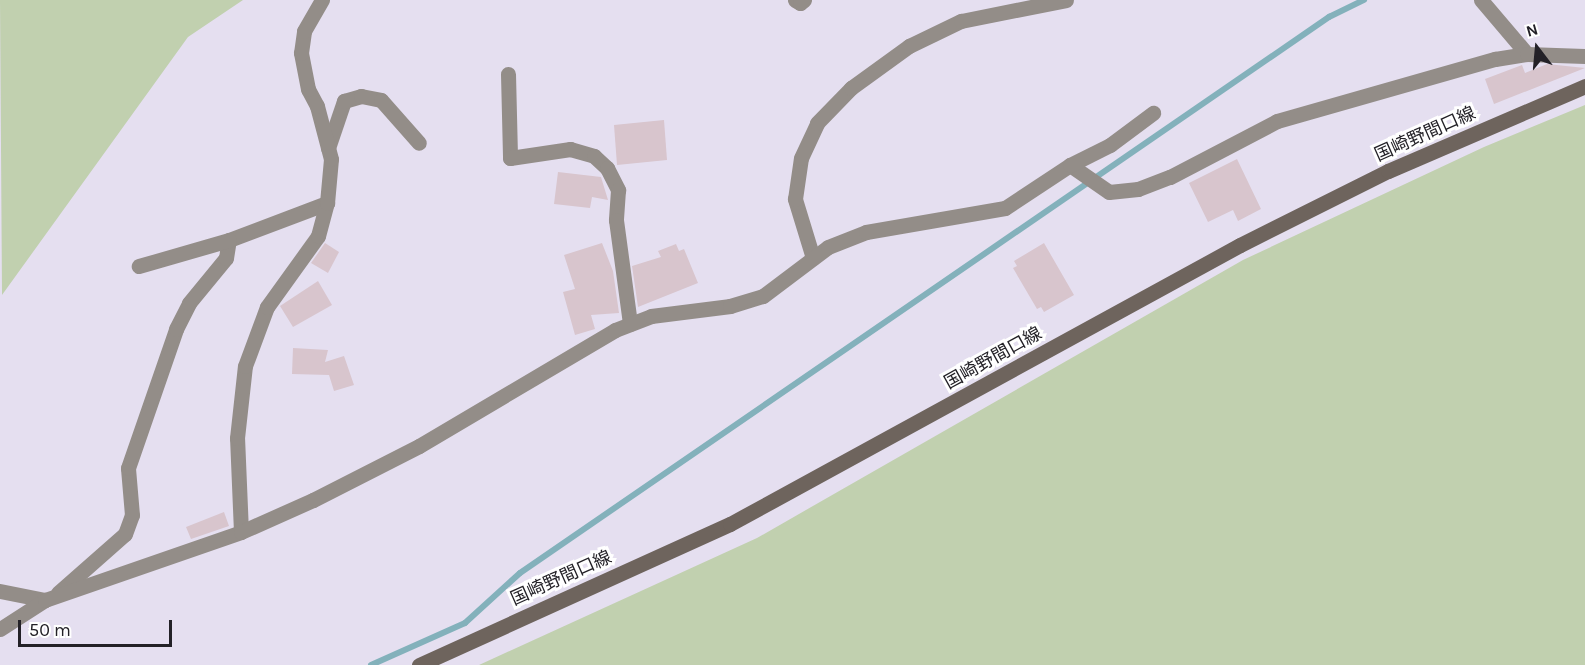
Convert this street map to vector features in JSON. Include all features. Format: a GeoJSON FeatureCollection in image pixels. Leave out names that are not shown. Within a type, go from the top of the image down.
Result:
{"type":"FeatureCollection","features":[{"type":"Feature","properties":{"kind":"main road","name":"国崎野間口線"},"geometry":{"type":"LineString","coordinates":[[419,665],[730,524],[1240,245],[1388,171],[1585,86]]}},
{"type":"Feature","properties":{"kind":"street"},"geometry":{"type":"LineString","coordinates":[[241,532],[237,438],[245,366],[267,307],[318,236],[327,203],[331,159],[308,89],[301,53],[304,31],[322,0]]}},
{"type":"Feature","properties":{"kind":"street"},"geometry":{"type":"LineString","coordinates":[[795,0],[800,3],[804,0]]}},
{"type":"Feature","properties":{"kind":"street"},"geometry":{"type":"LineString","coordinates":[[813,258],[795,199],[801,158],[817,123],[851,88],[909,46],[961,21],[1066,0]]}},
{"type":"Feature","properties":{"kind":"street"},"geometry":{"type":"LineString","coordinates":[[1481,0],[1527,54]]}},
{"type":"Feature","properties":{"kind":"street"},"geometry":{"type":"LineString","coordinates":[[1070,165],[1109,192],[1138,189],[1170,177],[1277,121],[1527,54],[1585,56]]}},
{"type":"Feature","properties":{"kind":"street"},"geometry":{"type":"LineString","coordinates":[[508,74],[510,158],[570,149],[594,156],[607,168],[618,190],[616,219],[630,324]]}},
{"type":"Feature","properties":{"kind":"street"},"geometry":{"type":"LineString","coordinates":[[328,148],[344,102],[361,96],[381,99],[419,143]]}},
{"type":"Feature","properties":{"kind":"street"},"geometry":{"type":"LineString","coordinates":[[0,591],[50,599],[241,532],[419,446],[630,324],[651,316],[730,306],[762,296],[828,246],[866,232],[1005,208],[1070,165],[1110,145],[1153,113]]}},
{"type":"Feature","properties":{"kind":"street"},"geometry":{"type":"LineString","coordinates":[[139,266],[229,240],[327,203]]}},
{"type":"Feature","properties":{"kind":"street"},"geometry":{"type":"LineString","coordinates":[[0,629],[50,599],[125,534],[132,515],[128,468],[176,328],[189,303],[226,258],[229,240]]}},
{"type":"Feature","properties":{"kind":"green space"},"geometry":{"type":"Polygon","coordinates":[[[0,0],[243,0],[188,37],[2,295],[0,0]]]}},
{"type":"Feature","properties":{"kind":"green space"},"geometry":{"type":"Polygon","coordinates":[[[1585,105],[1585,665],[479,665],[757,538],[1243,260],[1484,147],[1585,105]]]}},
{"type":"Feature","properties":{"kind":"building"},"geometry":{"type":"Polygon","coordinates":[[[1547,64],[1585,68],[1494,104],[1485,79],[1522,65],[1525,73],[1547,64]]]}},
{"type":"Feature","properties":{"kind":"building"},"geometry":{"type":"Polygon","coordinates":[[[664,120],[667,160],[617,165],[614,125],[664,120]]]}},
{"type":"Feature","properties":{"kind":"building"},"geometry":{"type":"Polygon","coordinates":[[[1237,159],[1261,209],[1238,221],[1233,210],[1208,222],[1189,183],[1237,159]]]}},
{"type":"Feature","properties":{"kind":"building"},"geometry":{"type":"Polygon","coordinates":[[[558,172],[601,177],[608,200],[592,197],[590,208],[554,204],[558,172]]]}},
{"type":"Feature","properties":{"kind":"building"},"geometry":{"type":"Polygon","coordinates":[[[325,243],[339,252],[328,273],[311,263],[325,243]]]}},
{"type":"Feature","properties":{"kind":"building"},"geometry":{"type":"Polygon","coordinates":[[[602,243],[613,271],[619,313],[591,315],[595,329],[575,335],[563,292],[575,289],[564,255],[602,243]]]}},
{"type":"Feature","properties":{"kind":"building"},"geometry":{"type":"Polygon","coordinates":[[[1044,243],[1074,295],[1044,312],[1041,307],[1037,309],[1013,268],[1017,266],[1014,261],[1044,243]]]}},
{"type":"Feature","properties":{"kind":"building"},"geometry":{"type":"Polygon","coordinates":[[[676,244],[679,251],[684,249],[698,283],[638,307],[632,266],[661,257],[658,251],[676,244]]]}},
{"type":"Feature","properties":{"kind":"building"},"geometry":{"type":"Polygon","coordinates":[[[318,281],[332,305],[293,327],[280,306],[318,281]]]}},
{"type":"Feature","properties":{"kind":"building"},"geometry":{"type":"Polygon","coordinates":[[[293,348],[328,350],[325,362],[344,356],[354,385],[334,391],[329,375],[292,374],[293,348]]]}},
{"type":"Feature","properties":{"kind":"building"},"geometry":{"type":"Polygon","coordinates":[[[224,512],[229,526],[191,539],[186,527],[224,512]]]}},
{"type":"Feature","properties":{"kind":"waterway"},"geometry":{"type":"LineString","coordinates":[[371,665],[465,623],[520,573],[1329,17],[1364,0]]}}]}
